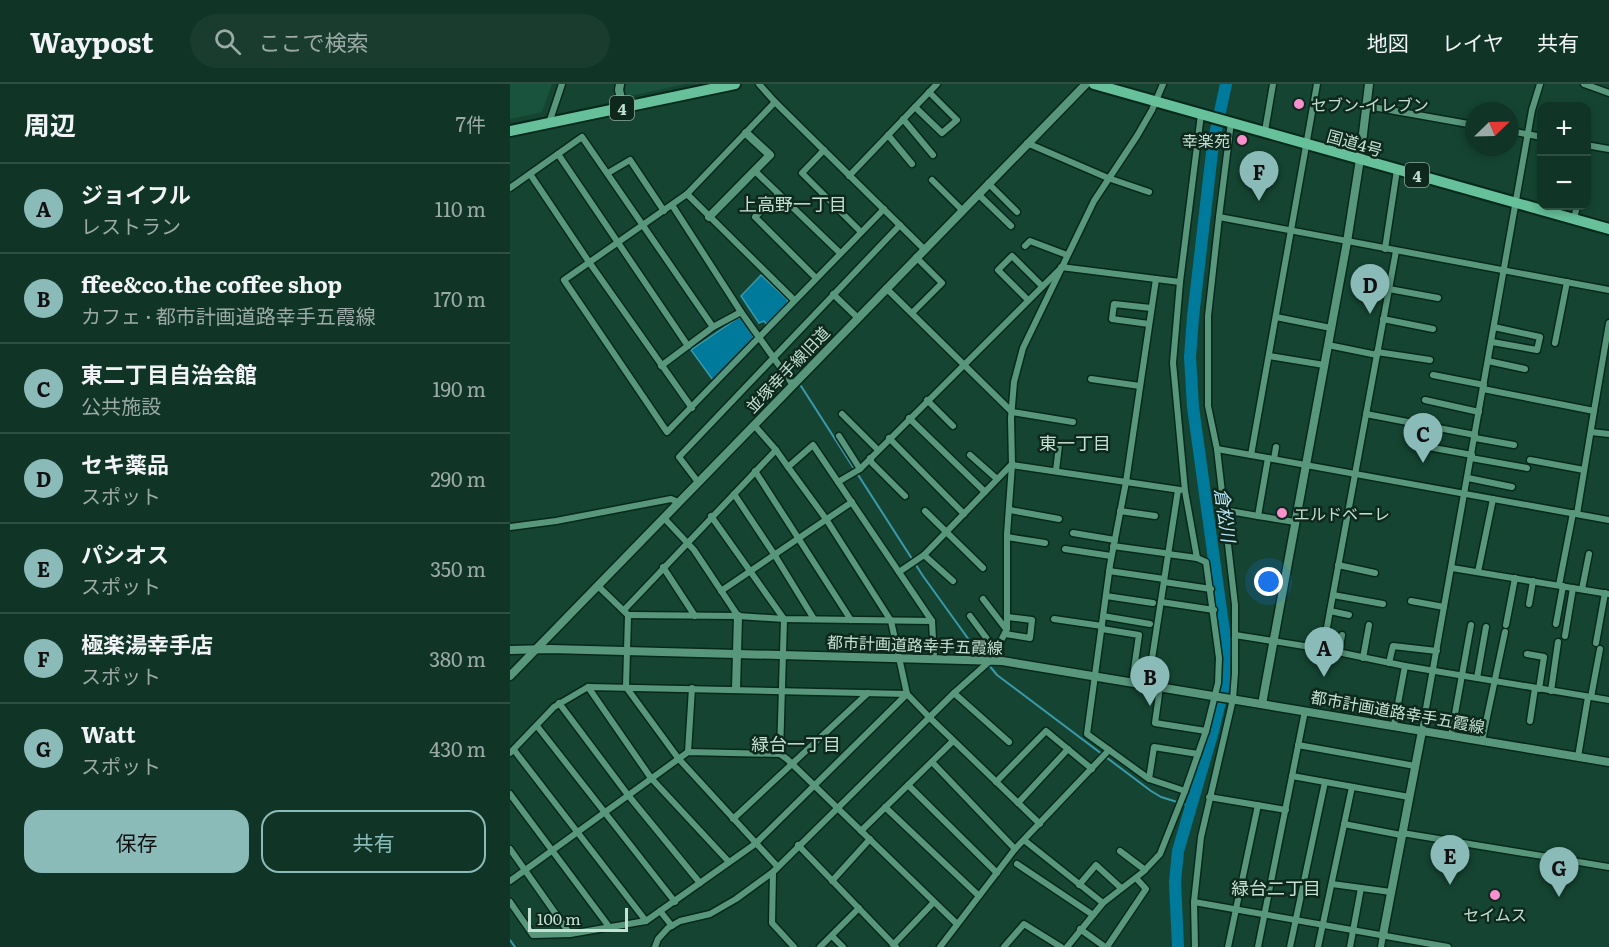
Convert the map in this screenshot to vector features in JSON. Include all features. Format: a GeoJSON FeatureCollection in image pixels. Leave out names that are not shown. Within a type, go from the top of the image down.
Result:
{"type":"FeatureCollection","features":[{"type":"Feature","properties":{"kind":"highway","name":"4"},"geometry":{"type":"LineString","coordinates":[[510,131],[735,84]]}},
{"type":"Feature","properties":{"kind":"highway","name":"国道4号"},"geometry":{"type":"LineString","coordinates":[[1094,84],[1609,229]]}},
{"type":"Feature","properties":{"kind":"street"},"geometry":{"type":"LineString","coordinates":[[549,123],[562,84]]}},
{"type":"Feature","properties":{"kind":"street"},"geometry":{"type":"LineString","coordinates":[[620,84],[623,107]]}},
{"type":"Feature","properties":{"kind":"street"},"geometry":{"type":"LineString","coordinates":[[759,84],[924,249]]}},
{"type":"Feature","properties":{"kind":"street"},"geometry":{"type":"LineString","coordinates":[[849,176],[938,84]]}},
{"type":"Feature","properties":{"kind":"street","name":"並塚幸手線旧道"},"geometry":{"type":"LineString","coordinates":[[510,676],[1086,84]]}},
{"type":"Feature","properties":{"kind":"street"},"geometry":{"type":"LineString","coordinates":[[655,947],[658,939],[672,926],[680,921],[710,914],[736,899],[775,869],[954,693],[991,660],[1006,632],[1012,412],[1014,382],[1023,348],[1046,305],[1067,255],[1108,178],[1137,136],[1163,84]]}},
{"type":"Feature","properties":{"kind":"street"},"geometry":{"type":"LineString","coordinates":[[1265,131],[1273,84]]}},
{"type":"Feature","properties":{"kind":"street"},"geometry":{"type":"LineString","coordinates":[[1251,454],[1317,84]]}},
{"type":"Feature","properties":{"kind":"street"},"geometry":{"type":"LineString","coordinates":[[1262,704],[1347,242],[1369,84]]}},
{"type":"Feature","properties":{"kind":"street"},"geometry":{"type":"LineString","coordinates":[[1381,947],[1452,568],[1532,110],[1540,84]]}},
{"type":"Feature","properties":{"kind":"street"},"geometry":{"type":"LineString","coordinates":[[1584,84],[1609,93]]}},
{"type":"Feature","properties":{"kind":"street"},"geometry":{"type":"LineString","coordinates":[[915,106],[942,133],[957,120],[929,92]]}},
{"type":"Feature","properties":{"kind":"street"},"geometry":{"type":"LineString","coordinates":[[775,102],[687,194],[564,280],[667,432],[884,209]]}},
{"type":"Feature","properties":{"kind":"street"},"geometry":{"type":"LineString","coordinates":[[1366,106],[1465,123]]}},
{"type":"Feature","properties":{"kind":"street"},"geometry":{"type":"LineString","coordinates":[[1197,558],[1182,490],[1173,363],[1180,282],[1206,116]]}},
{"type":"Feature","properties":{"kind":"street"},"geometry":{"type":"LineString","coordinates":[[903,119],[933,155]]}},
{"type":"Feature","properties":{"kind":"street"},"geometry":{"type":"LineString","coordinates":[[1195,947],[1194,902],[1201,837],[1231,699],[1235,635],[1235,605],[1217,449],[1208,406],[1208,315],[1228,122]]}},
{"type":"Feature","properties":{"kind":"street"},"geometry":{"type":"LineString","coordinates":[[709,217],[770,155],[746,133]]}},
{"type":"Feature","properties":{"kind":"street"},"geometry":{"type":"LineString","coordinates":[[1519,133],[1537,136]]}},
{"type":"Feature","properties":{"kind":"street"},"geometry":{"type":"LineString","coordinates":[[888,135],[912,164]]}},
{"type":"Feature","properties":{"kind":"street"},"geometry":{"type":"LineString","coordinates":[[510,188],[582,137],[713,327]]}},
{"type":"Feature","properties":{"kind":"street"},"geometry":{"type":"LineString","coordinates":[[1027,143],[1108,178],[1149,192]]}},
{"type":"Feature","properties":{"kind":"street"},"geometry":{"type":"LineString","coordinates":[[1591,146],[1609,149]]}},
{"type":"Feature","properties":{"kind":"street"},"geometry":{"type":"LineString","coordinates":[[824,150],[802,173],[861,232]]}},
{"type":"Feature","properties":{"kind":"street"},"geometry":{"type":"LineString","coordinates":[[558,154],[688,346]]}},
{"type":"Feature","properties":{"kind":"street"},"geometry":{"type":"LineString","coordinates":[[608,173],[630,160],[664,211]]}},
{"type":"Feature","properties":{"kind":"street"},"geometry":{"type":"LineString","coordinates":[[1385,249],[1397,170]]}},
{"type":"Feature","properties":{"kind":"street"},"geometry":{"type":"LineString","coordinates":[[756,171],[778,195],[840,253]]}},
{"type":"Feature","properties":{"kind":"street"},"geometry":{"type":"LineString","coordinates":[[530,174],[692,408]]}},
{"type":"Feature","properties":{"kind":"street"},"geometry":{"type":"LineString","coordinates":[[932,180],[962,210]]}},
{"type":"Feature","properties":{"kind":"street"},"geometry":{"type":"LineString","coordinates":[[988,183],[1017,212]]}},
{"type":"Feature","properties":{"kind":"street"},"geometry":{"type":"LineString","coordinates":[[687,194],[794,300]]}},
{"type":"Feature","properties":{"kind":"street"},"geometry":{"type":"LineString","coordinates":[[978,194],[1011,226]]}},
{"type":"Feature","properties":{"kind":"street"},"geometry":{"type":"LineString","coordinates":[[778,195],[755,217],[816,278]]}},
{"type":"Feature","properties":{"kind":"street"},"geometry":{"type":"LineString","coordinates":[[672,206],[741,312],[793,385]]}},
{"type":"Feature","properties":{"kind":"street"},"geometry":{"type":"LineString","coordinates":[[1574,219],[1575,210]]}},
{"type":"Feature","properties":{"kind":"street"},"geometry":{"type":"LineString","coordinates":[[1219,217],[1609,290]]}},
{"type":"Feature","properties":{"kind":"street"},"geometry":{"type":"LineString","coordinates":[[698,482],[679,457],[900,225]]}},
{"type":"Feature","properties":{"kind":"street"},"geometry":{"type":"LineString","coordinates":[[1025,246],[1030,241],[1067,255]]}},
{"type":"Feature","properties":{"kind":"street"},"geometry":{"type":"LineString","coordinates":[[1323,650],[1396,251]]}},
{"type":"Feature","properties":{"kind":"street"},"geometry":{"type":"LineString","coordinates":[[1028,300],[998,270],[1012,256],[1042,286]]}},
{"type":"Feature","properties":{"kind":"street"},"geometry":{"type":"LineString","coordinates":[[912,313],[942,283],[916,257]]}},
{"type":"Feature","properties":{"kind":"street"},"geometry":{"type":"LineString","coordinates":[[1061,267],[1180,282]]}},
{"type":"Feature","properties":{"kind":"street"},"geometry":{"type":"LineString","coordinates":[[838,482],[860,469],[1061,267]]}},
{"type":"Feature","properties":{"kind":"street"},"geometry":{"type":"LineString","coordinates":[[1156,279],[1126,482],[1111,556],[1087,734],[1149,779],[1185,791]]}},
{"type":"Feature","properties":{"kind":"street"},"geometry":{"type":"LineString","coordinates":[[1556,343],[1567,282]]}},
{"type":"Feature","properties":{"kind":"street"},"geometry":{"type":"LineString","coordinates":[[886,288],[1012,412],[1073,422]]}},
{"type":"Feature","properties":{"kind":"street"},"geometry":{"type":"LineString","coordinates":[[1389,289],[1438,298]]}},
{"type":"Feature","properties":{"kind":"street"},"geometry":{"type":"LineString","coordinates":[[833,294],[858,318]]}},
{"type":"Feature","properties":{"kind":"street"},"geometry":{"type":"LineString","coordinates":[[1149,324],[1112,319],[1114,304],[1151,308]]}},
{"type":"Feature","properties":{"kind":"street"},"geometry":{"type":"LineString","coordinates":[[661,366],[713,327],[741,312]]}},
{"type":"Feature","properties":{"kind":"street"},"geometry":{"type":"LineString","coordinates":[[1276,317],[1331,328]]}},
{"type":"Feature","properties":{"kind":"street"},"geometry":{"type":"LineString","coordinates":[[1383,319],[1432,329]]}},
{"type":"Feature","properties":{"kind":"street"},"geometry":{"type":"LineString","coordinates":[[1556,624],[1609,323]]}},
{"type":"Feature","properties":{"kind":"street"},"geometry":{"type":"LineString","coordinates":[[1492,342],[1537,350],[1540,337],[1494,327]]}},
{"type":"Feature","properties":{"kind":"street"},"geometry":{"type":"LineString","coordinates":[[1328,345],[1430,360]]}},
{"type":"Feature","properties":{"kind":"street"},"geometry":{"type":"LineString","coordinates":[[1269,356],[1324,365]]}},
{"type":"Feature","properties":{"kind":"street"},"geometry":{"type":"LineString","coordinates":[[1488,361],[1525,369]]}},
{"type":"Feature","properties":{"kind":"street"},"geometry":{"type":"LineString","coordinates":[[1433,375],[1594,411]]}},
{"type":"Feature","properties":{"kind":"street"},"geometry":{"type":"LineString","coordinates":[[1090,379],[1140,386]]}},
{"type":"Feature","properties":{"kind":"street"},"geometry":{"type":"LineString","coordinates":[[927,400],[953,426]]}},
{"type":"Feature","properties":{"kind":"street"},"geometry":{"type":"LineString","coordinates":[[1425,400],[1479,412]]}},
{"type":"Feature","properties":{"kind":"street"},"geometry":{"type":"LineString","coordinates":[[842,414],[878,450]]}},
{"type":"Feature","properties":{"kind":"street"},"geometry":{"type":"LineString","coordinates":[[1366,414],[1514,445]]}},
{"type":"Feature","properties":{"kind":"street"},"geometry":{"type":"LineString","coordinates":[[909,418],[985,492]]}},
{"type":"Feature","properties":{"kind":"street"},"geometry":{"type":"LineString","coordinates":[[754,425],[776,450],[826,519],[891,621],[907,694],[1040,824]]}},
{"type":"Feature","properties":{"kind":"street"},"geometry":{"type":"LineString","coordinates":[[1591,432],[1609,434]]}},
{"type":"Feature","properties":{"kind":"street"},"geometry":{"type":"LineString","coordinates":[[839,436],[860,469]]}},
{"type":"Feature","properties":{"kind":"street"},"geometry":{"type":"LineString","coordinates":[[889,438],[964,514]]}},
{"type":"Feature","properties":{"kind":"street"},"geometry":{"type":"LineString","coordinates":[[788,467],[813,445],[932,621],[934,658]]}},
{"type":"Feature","properties":{"kind":"street"},"geometry":{"type":"LineString","coordinates":[[1056,471],[1059,445]]}},
{"type":"Feature","properties":{"kind":"street"},"geometry":{"type":"LineString","coordinates":[[1417,446],[1527,468]]}},
{"type":"Feature","properties":{"kind":"street"},"geometry":{"type":"LineString","coordinates":[[1258,516],[1271,458],[1276,447]]}},
{"type":"Feature","properties":{"kind":"street"},"geometry":{"type":"LineString","coordinates":[[1217,449],[1609,520]]}},
{"type":"Feature","properties":{"kind":"street"},"geometry":{"type":"LineString","coordinates":[[776,450],[663,567],[626,612],[626,687],[678,758],[775,869],[772,923],[794,947]]}},
{"type":"Feature","properties":{"kind":"street"},"geometry":{"type":"LineString","coordinates":[[970,455],[997,479]]}},
{"type":"Feature","properties":{"kind":"street"},"geometry":{"type":"LineString","coordinates":[[870,458],[872,463],[905,496]]}},
{"type":"Feature","properties":{"kind":"street"},"geometry":{"type":"LineString","coordinates":[[1530,460],[1584,470]]}},
{"type":"Feature","properties":{"kind":"street"},"geometry":{"type":"LineString","coordinates":[[1012,465],[1182,490]]}},
{"type":"Feature","properties":{"kind":"street"},"geometry":{"type":"LineString","coordinates":[[899,572],[924,555],[1012,465]]}},
{"type":"Feature","properties":{"kind":"street"},"geometry":{"type":"LineString","coordinates":[[755,471],[851,620]]}},
{"type":"Feature","properties":{"kind":"street"},"geometry":{"type":"LineString","coordinates":[[1468,478],[1512,487]]}},
{"type":"Feature","properties":{"kind":"street"},"geometry":{"type":"LineString","coordinates":[[1148,685],[1166,554],[1182,490]]}},
{"type":"Feature","properties":{"kind":"street"},"geometry":{"type":"LineString","coordinates":[[734,494],[814,619]]}},
{"type":"Feature","properties":{"kind":"street"},"geometry":{"type":"LineString","coordinates":[[510,527],[556,521],[671,499],[678,502]]}},
{"type":"Feature","properties":{"kind":"street"},"geometry":{"type":"LineString","coordinates":[[1478,572],[1493,499]]}},
{"type":"Feature","properties":{"kind":"street"},"geometry":{"type":"LineString","coordinates":[[721,591],[852,502]]}},
{"type":"Feature","properties":{"kind":"street"},"geometry":{"type":"LineString","coordinates":[[1010,510],[1059,519]]}},
{"type":"Feature","properties":{"kind":"street"},"geometry":{"type":"LineString","coordinates":[[1224,510],[1295,522]]}},
{"type":"Feature","properties":{"kind":"street"},"geometry":{"type":"LineString","coordinates":[[925,511],[983,568]]}},
{"type":"Feature","properties":{"kind":"street"},"geometry":{"type":"LineString","coordinates":[[1120,511],[1155,516]]}},
{"type":"Feature","properties":{"kind":"street"},"geometry":{"type":"LineString","coordinates":[[711,516],[784,619],[780,754]]}},
{"type":"Feature","properties":{"kind":"street"},"geometry":{"type":"LineString","coordinates":[[664,518],[687,542],[738,616],[736,690]]}},
{"type":"Feature","properties":{"kind":"street"},"geometry":{"type":"LineString","coordinates":[[1067,947],[1103,903],[1136,878],[1160,854],[1206,731],[1216,697],[1219,658],[1206,562],[1197,558],[1166,554],[1073,533]]}},
{"type":"Feature","properties":{"kind":"street"},"geometry":{"type":"LineString","coordinates":[[1007,537],[1045,543]]}},
{"type":"Feature","properties":{"kind":"street"},"geometry":{"type":"LineString","coordinates":[[1065,549],[1111,556]]}},
{"type":"Feature","properties":{"kind":"street"},"geometry":{"type":"LineString","coordinates":[[1582,589],[1589,554]]}},
{"type":"Feature","properties":{"kind":"street"},"geometry":{"type":"LineString","coordinates":[[924,555],[953,581]]}},
{"type":"Feature","properties":{"kind":"street"},"geometry":{"type":"LineString","coordinates":[[1338,565],[1375,573]]}},
{"type":"Feature","properties":{"kind":"street"},"geometry":{"type":"LineString","coordinates":[[663,567],[695,616]]}},
{"type":"Feature","properties":{"kind":"street"},"geometry":{"type":"LineString","coordinates":[[1452,568],[1607,593],[1578,757]]}},
{"type":"Feature","properties":{"kind":"street"},"geometry":{"type":"LineString","coordinates":[[1109,571],[1210,589]]}},
{"type":"Feature","properties":{"kind":"street"},"geometry":{"type":"LineString","coordinates":[[1482,741],[1496,681],[1515,578]]}},
{"type":"Feature","properties":{"kind":"street"},"geometry":{"type":"LineString","coordinates":[[1529,604],[1533,581]]}},
{"type":"Feature","properties":{"kind":"street"},"geometry":{"type":"LineString","coordinates":[[598,586],[626,612],[784,619],[932,621]]}},
{"type":"Feature","properties":{"kind":"street"},"geometry":{"type":"LineString","coordinates":[[1565,636],[1573,588]]}},
{"type":"Feature","properties":{"kind":"street"},"geometry":{"type":"LineString","coordinates":[[1333,595],[1383,604]]}},
{"type":"Feature","properties":{"kind":"street"},"geometry":{"type":"LineString","coordinates":[[1106,596],[1153,603]]}},
{"type":"Feature","properties":{"kind":"street"},"geometry":{"type":"LineString","coordinates":[[983,599],[1006,632],[1030,638],[1032,620],[1007,617]]}},
{"type":"Feature","properties":{"kind":"street"},"geometry":{"type":"LineString","coordinates":[[1411,601],[1444,607]]}},
{"type":"Feature","properties":{"kind":"street"},"geometry":{"type":"LineString","coordinates":[[1161,602],[1214,610]]}},
{"type":"Feature","properties":{"kind":"street"},"geometry":{"type":"LineString","coordinates":[[1330,611],[1349,615]]}},
{"type":"Feature","properties":{"kind":"street"},"geometry":{"type":"LineString","coordinates":[[970,616],[996,651]]}},
{"type":"Feature","properties":{"kind":"street"},"geometry":{"type":"LineString","coordinates":[[1103,616],[1150,624]]}},
{"type":"Feature","properties":{"kind":"street"},"geometry":{"type":"LineString","coordinates":[[1054,619],[1139,635],[1132,682]]}},
{"type":"Feature","properties":{"kind":"street"},"geometry":{"type":"LineString","coordinates":[[1363,658],[1369,625]]}},
{"type":"Feature","properties":{"kind":"street"},"geometry":{"type":"LineString","coordinates":[[1450,736],[1471,625]]}},
{"type":"Feature","properties":{"kind":"street"},"geometry":{"type":"LineString","coordinates":[[1477,678],[1486,627]]}},
{"type":"Feature","properties":{"kind":"street"},"geometry":{"type":"LineString","coordinates":[[1235,635],[1609,700]]}},
{"type":"Feature","properties":{"kind":"street"},"geometry":{"type":"LineString","coordinates":[[1340,653],[1342,635]]}},
{"type":"Feature","properties":{"kind":"street"},"geometry":{"type":"LineString","coordinates":[[1551,690],[1558,642]]}},
{"type":"Feature","properties":{"kind":"street"},"geometry":{"type":"LineString","coordinates":[[1389,663],[1393,646],[1437,651]]}},
{"type":"Feature","properties":{"kind":"street","name":"都市計画道路幸手五霞線"},"geometry":{"type":"LineString","coordinates":[[510,650],[991,660],[1609,762]]}},
{"type":"Feature","properties":{"kind":"street"},"geometry":{"type":"LineString","coordinates":[[1527,654],[1544,657],[1530,721]]}},
{"type":"Feature","properties":{"kind":"street"},"geometry":{"type":"LineString","coordinates":[[1394,725],[1405,666]]}},
{"type":"Feature","properties":{"kind":"street"},"geometry":{"type":"LineString","coordinates":[[646,921],[512,751],[559,704],[588,687],[907,694]]}},
{"type":"Feature","properties":{"kind":"street"},"geometry":{"type":"LineString","coordinates":[[588,687],[651,778],[729,862]]}},
{"type":"Feature","properties":{"kind":"street"},"geometry":{"type":"LineString","coordinates":[[1160,687],[1155,723],[1206,731]]}},
{"type":"Feature","properties":{"kind":"street"},"geometry":{"type":"LineString","coordinates":[[688,752],[692,688]]}},
{"type":"Feature","properties":{"kind":"street"},"geometry":{"type":"LineString","coordinates":[[733,819],[868,693]]}},
{"type":"Feature","properties":{"kind":"street"},"geometry":{"type":"LineString","coordinates":[[954,693],[1009,742]]}},
{"type":"Feature","properties":{"kind":"street"},"geometry":{"type":"LineString","coordinates":[[510,902],[534,935],[570,934],[646,921],[755,844],[813,784],[907,694]]}},
{"type":"Feature","properties":{"kind":"street"},"geometry":{"type":"LineString","coordinates":[[559,704],[628,795],[700,883]]}},
{"type":"Feature","properties":{"kind":"street"},"geometry":{"type":"LineString","coordinates":[[1258,947],[1305,711]]}},
{"type":"Feature","properties":{"kind":"street"},"geometry":{"type":"LineString","coordinates":[[537,726],[675,902]]}},
{"type":"Feature","properties":{"kind":"street"},"geometry":{"type":"LineString","coordinates":[[996,782],[1046,731],[1092,769]]}},
{"type":"Feature","properties":{"kind":"street"},"geometry":{"type":"LineString","coordinates":[[861,831],[953,741]]}},
{"type":"Feature","properties":{"kind":"street"},"geometry":{"type":"LineString","coordinates":[[1298,745],[1414,766]]}},
{"type":"Feature","properties":{"kind":"street"},"geometry":{"type":"LineString","coordinates":[[1149,779],[1154,747],[1198,754]]}},
{"type":"Feature","properties":{"kind":"street"},"geometry":{"type":"LineString","coordinates":[[1018,803],[1068,749]]}},
{"type":"Feature","properties":{"kind":"street"},"geometry":{"type":"LineString","coordinates":[[940,947],[1015,849],[1109,750]]}},
{"type":"Feature","properties":{"kind":"street"},"geometry":{"type":"LineString","coordinates":[[510,880],[688,752],[780,754],[957,924]]}},
{"type":"Feature","properties":{"kind":"street"},"geometry":{"type":"LineString","coordinates":[[932,762],[1015,849]]}},
{"type":"Feature","properties":{"kind":"street"},"geometry":{"type":"LineString","coordinates":[[1292,776],[1409,797]]}},
{"type":"Feature","properties":{"kind":"street"},"geometry":{"type":"LineString","coordinates":[[1290,947],[1325,782]]}},
{"type":"Feature","properties":{"kind":"street"},"geometry":{"type":"LineString","coordinates":[[908,785],[997,873]]}},
{"type":"Feature","properties":{"kind":"street"},"geometry":{"type":"LineString","coordinates":[[1318,947],[1352,787]]}},
{"type":"Feature","properties":{"kind":"street"},"geometry":{"type":"LineString","coordinates":[[510,794],[610,928]]}},
{"type":"Feature","properties":{"kind":"street"},"geometry":{"type":"LineString","coordinates":[[1209,797],[1286,810]]}},
{"type":"Feature","properties":{"kind":"street"},"geometry":{"type":"LineString","coordinates":[[1228,947],[1258,805]]}},
{"type":"Feature","properties":{"kind":"street"},"geometry":{"type":"LineString","coordinates":[[885,807],[980,896]]}},
{"type":"Feature","properties":{"kind":"street"},"geometry":{"type":"LineString","coordinates":[[1344,824],[1609,867]]}},
{"type":"Feature","properties":{"kind":"street"},"geometry":{"type":"LineString","coordinates":[[832,881],[870,839]]}},
{"type":"Feature","properties":{"kind":"street"},"geometry":{"type":"LineString","coordinates":[[1024,840],[1103,903]]}},
{"type":"Feature","properties":{"kind":"street"},"geometry":{"type":"LineString","coordinates":[[798,845],[895,946],[934,902]]}},
{"type":"Feature","properties":{"kind":"street"},"geometry":{"type":"LineString","coordinates":[[510,849],[570,934]]}},
{"type":"Feature","properties":{"kind":"street"},"geometry":{"type":"LineString","coordinates":[[1120,851],[1145,870]]}},
{"type":"Feature","properties":{"kind":"street"},"geometry":{"type":"LineString","coordinates":[[1017,864],[1093,915]]}},
{"type":"Feature","properties":{"kind":"street"},"geometry":{"type":"LineString","coordinates":[[1079,885],[1096,866],[1121,888]]}},
{"type":"Feature","properties":{"kind":"street"},"geometry":{"type":"LineString","coordinates":[[1080,929],[1106,947],[1146,889],[1136,878]]}},
{"type":"Feature","properties":{"kind":"street"},"geometry":{"type":"LineString","coordinates":[[1332,884],[1391,892]]}},
{"type":"Feature","properties":{"kind":"street"},"geometry":{"type":"LineString","coordinates":[[1350,947],[1361,888]]}},
{"type":"Feature","properties":{"kind":"street"},"geometry":{"type":"LineString","coordinates":[[1194,902],[1448,947]]}},
{"type":"Feature","properties":{"kind":"street"},"geometry":{"type":"LineString","coordinates":[[820,947],[859,908]]}},
{"type":"Feature","properties":{"kind":"street"},"geometry":{"type":"LineString","coordinates":[[660,911],[672,926]]}},
{"type":"Feature","properties":{"kind":"street"},"geometry":{"type":"LineString","coordinates":[[1004,947],[1024,924],[1061,947]]}},
{"type":"Feature","properties":{"kind":"street"},"geometry":{"type":"LineString","coordinates":[[832,936],[843,947]]}},
{"type":"Feature","properties":{"kind":"shaded area"},"geometry":{"type":"Polygon","coordinates":[[[510,84],[552,84],[542,112],[510,119],[510,84]]]}},
{"type":"Feature","properties":{"kind":"shaded area"},"geometry":{"type":"Polygon","coordinates":[[[626,84],[686,84],[630,96],[625,94],[626,84]]]}},
{"type":"Feature","properties":{"kind":"water"},"geometry":{"type":"Polygon","coordinates":[[[761,275],[787,299],[788,304],[767,325],[764,321],[759,323],[741,296],[761,275]]]}},
{"type":"Feature","properties":{"kind":"water"},"geometry":{"type":"Polygon","coordinates":[[[738,318],[743,318],[753,335],[753,340],[713,380],[691,350],[738,318]]]}},
{"type":"Feature","properties":{"kind":"waterway","name":"倉松川"},"geometry":{"type":"LineString","coordinates":[[1178,947],[1175,882],[1178,851],[1224,685],[1225,639],[1193,407],[1190,357],[1213,144],[1226,84]]}},
{"type":"Feature","properties":{"kind":"waterway"},"geometry":{"type":"LineString","coordinates":[[801,386],[923,576],[982,658]]}},
{"type":"Feature","properties":{"kind":"waterway"},"geometry":{"type":"LineString","coordinates":[[988,664],[997,675],[1151,791],[1161,797],[1190,806]]}},
{"type":"Feature","properties":{"kind":"waterway"},"geometry":{"type":"LineString","coordinates":[[510,940],[515,947]]}},
{"type":"Feature","properties":{"kind":"place","name":"セブン-イレブン"},"geometry":{"type":"Point","coordinates":[1299,104]}},
{"type":"Feature","properties":{"kind":"place","name":"幸楽苑"},"geometry":{"type":"Point","coordinates":[1242,140]}},
{"type":"Feature","properties":{"kind":"place","name":"極楽湯幸手店"},"geometry":{"type":"Point","coordinates":[1259,201]}},
{"type":"Feature","properties":{"kind":"place","name":"セキ薬品"},"geometry":{"type":"Point","coordinates":[1370,314]}},
{"type":"Feature","properties":{"kind":"place","name":"東二丁目自治会館"},"geometry":{"type":"Point","coordinates":[1423,463]}},
{"type":"Feature","properties":{"kind":"place","name":"エルドベーレ"},"geometry":{"type":"Point","coordinates":[1282,513]}},
{"type":"Feature","properties":{"kind":"place","name":"ジョイフル"},"geometry":{"type":"Point","coordinates":[1324,677]}},
{"type":"Feature","properties":{"kind":"place","name":"ffee&co.the coffee shop"},"geometry":{"type":"Point","coordinates":[1150,706]}},
{"type":"Feature","properties":{"kind":"place","name":"パシオス"},"geometry":{"type":"Point","coordinates":[1450,885]}},
{"type":"Feature","properties":{"kind":"place","name":"セイムス"},"geometry":{"type":"Point","coordinates":[1495,895]}},
{"type":"Feature","properties":{"kind":"place","name":"Watt"},"geometry":{"type":"Point","coordinates":[1559,897]}},
{"type":"Feature","properties":{"kind":"district","name":"上高野一丁目"},"geometry":{"type":"Point","coordinates":[793,203]}},
{"type":"Feature","properties":{"kind":"district","name":"東一丁目"},"geometry":{"type":"Point","coordinates":[1075,442]}},
{"type":"Feature","properties":{"kind":"district","name":"緑台一丁目"},"geometry":{"type":"Point","coordinates":[796,743]}},
{"type":"Feature","properties":{"kind":"district","name":"緑台二丁目"},"geometry":{"type":"Point","coordinates":[1276,887]}}]}
